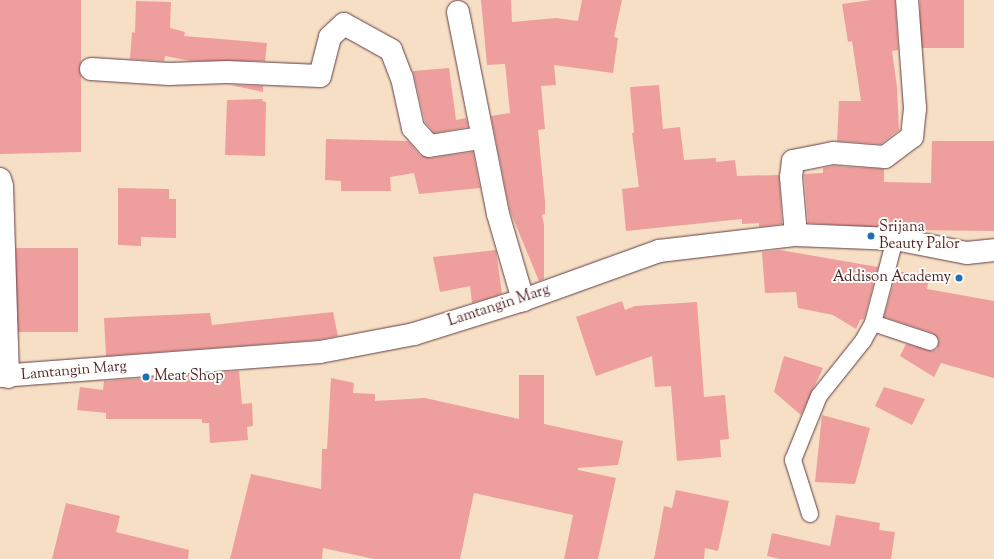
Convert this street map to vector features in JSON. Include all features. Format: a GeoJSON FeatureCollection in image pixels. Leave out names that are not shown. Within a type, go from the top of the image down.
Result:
{"type":"FeatureCollection","features":[{"type":"Feature","properties":{"kind":"street"},"geometry":{"type":"LineString","coordinates":[[796,236],[791,177],[793,161],[833,153],[886,158],[912,137],[915,108],[907,0]]}},
{"type":"Feature","properties":{"kind":"street"},"geometry":{"type":"LineString","coordinates":[[458,12],[481,138],[498,214],[523,300]]}},
{"type":"Feature","properties":{"kind":"street"},"geometry":{"type":"LineString","coordinates":[[91,69],[169,74],[227,72],[320,76],[330,38],[344,24],[391,50],[402,78],[412,128],[429,146],[481,138]]}},
{"type":"Feature","properties":{"kind":"street"},"geometry":{"type":"LineString","coordinates":[[0,179],[2,186],[4,376]]}},
{"type":"Feature","properties":{"kind":"street","name":"Lamtangin Marg"},"geometry":{"type":"LineString","coordinates":[[4,376],[320,352],[414,334],[523,300],[659,251],[796,236],[895,240],[967,253],[994,250]]}},
{"type":"Feature","properties":{"kind":"lane"},"geometry":{"type":"LineString","coordinates":[[810,514],[793,460],[819,396],[863,341],[873,323],[895,240]]}},
{"type":"Feature","properties":{"kind":"lane"},"geometry":{"type":"LineString","coordinates":[[873,323],[930,342]]}},
{"type":"Feature","properties":{"kind":"building"},"geometry":{"type":"Polygon","coordinates":[[[0,0],[81,0],[81,62],[79,69],[81,76],[81,152],[0,154],[0,0]]]}},
{"type":"Feature","properties":{"kind":"building"},"geometry":{"type":"Polygon","coordinates":[[[481,0],[511,0],[512,22],[556,18],[578,21],[582,0],[622,0],[614,37],[618,38],[613,73],[554,65],[556,85],[541,86],[545,129],[538,130],[545,214],[542,215],[544,225],[544,279],[539,281],[510,211],[491,116],[510,113],[505,64],[487,65],[481,0]]]}},
{"type":"Feature","properties":{"kind":"building"},"geometry":{"type":"Polygon","coordinates":[[[871,0],[895,0],[898,50],[892,51],[897,87],[899,130],[881,144],[837,141],[839,101],[861,101],[852,41],[848,42],[842,4],[871,0]]]}},
{"type":"Feature","properties":{"kind":"building"},"geometry":{"type":"Polygon","coordinates":[[[920,0],[964,0],[964,48],[920,48],[920,0]]]}},
{"type":"Feature","properties":{"kind":"building"},"geometry":{"type":"Polygon","coordinates":[[[136,1],[171,2],[170,28],[185,32],[184,36],[267,43],[265,61],[191,61],[165,56],[164,61],[130,59],[132,32],[135,33],[136,1]]]}},
{"type":"Feature","properties":{"kind":"building"},"geometry":{"type":"Polygon","coordinates":[[[449,68],[456,120],[466,118],[468,127],[434,133],[425,122],[413,71],[449,68]]]}},
{"type":"Feature","properties":{"kind":"building"},"geometry":{"type":"Polygon","coordinates":[[[231,85],[263,86],[263,92],[231,85]]]}},
{"type":"Feature","properties":{"kind":"building"},"geometry":{"type":"Polygon","coordinates":[[[659,85],[663,129],[680,127],[684,160],[716,158],[716,162],[735,160],[737,176],[779,175],[782,224],[759,227],[759,223],[742,224],[742,219],[626,231],[622,189],[639,187],[632,133],[634,133],[630,87],[659,85]]]}},
{"type":"Feature","properties":{"kind":"building"},"geometry":{"type":"Polygon","coordinates":[[[263,99],[262,101],[266,102],[265,156],[225,155],[227,100],[263,99]]]}},
{"type":"Feature","properties":{"kind":"building"},"geometry":{"type":"Polygon","coordinates":[[[326,139],[408,141],[420,155],[431,158],[473,152],[480,188],[419,194],[414,173],[390,177],[391,191],[341,191],[341,181],[325,180],[326,139]]]}},
{"type":"Feature","properties":{"kind":"building"},"geometry":{"type":"Polygon","coordinates":[[[932,141],[994,141],[994,231],[912,230],[808,223],[804,174],[823,173],[823,168],[834,166],[884,169],[884,182],[931,183],[932,141]]]}},
{"type":"Feature","properties":{"kind":"building"},"geometry":{"type":"Polygon","coordinates":[[[118,188],[169,189],[169,199],[176,199],[176,238],[141,237],[141,246],[118,245],[118,188]]]}},
{"type":"Feature","properties":{"kind":"building"},"geometry":{"type":"Polygon","coordinates":[[[16,248],[78,248],[78,332],[16,332],[16,248]]]}},
{"type":"Feature","properties":{"kind":"building"},"geometry":{"type":"Polygon","coordinates":[[[496,250],[502,294],[472,303],[470,286],[440,292],[433,257],[496,250]]]}},
{"type":"Feature","properties":{"kind":"building"},"geometry":{"type":"Polygon","coordinates":[[[780,250],[878,267],[864,319],[860,320],[856,329],[833,315],[798,308],[796,292],[765,293],[762,252],[780,250]]]}},
{"type":"Feature","properties":{"kind":"building"},"geometry":{"type":"Polygon","coordinates":[[[897,271],[929,277],[927,289],[994,301],[994,378],[941,363],[934,377],[900,356],[906,344],[932,351],[937,349],[939,340],[933,333],[884,317],[897,271]]]}},
{"type":"Feature","properties":{"kind":"building"},"geometry":{"type":"Polygon","coordinates":[[[622,301],[625,310],[635,306],[697,302],[704,397],[725,395],[729,439],[720,440],[721,457],[677,461],[671,386],[655,387],[652,356],[596,376],[576,317],[622,301]]]}},
{"type":"Feature","properties":{"kind":"building"},"geometry":{"type":"Polygon","coordinates":[[[333,312],[338,336],[318,340],[106,356],[104,318],[210,313],[212,325],[333,312]]]}},
{"type":"Feature","properties":{"kind":"building"},"geometry":{"type":"Polygon","coordinates":[[[784,356],[823,368],[801,415],[774,392],[784,356]]]}},
{"type":"Feature","properties":{"kind":"building"},"geometry":{"type":"Polygon","coordinates":[[[239,371],[242,404],[252,403],[253,426],[247,427],[248,440],[210,443],[209,423],[202,423],[202,419],[106,419],[106,413],[77,410],[80,387],[103,390],[104,381],[239,371]]]}},
{"type":"Feature","properties":{"kind":"building"},"geometry":{"type":"Polygon","coordinates":[[[519,375],[544,375],[544,424],[623,441],[618,465],[578,468],[578,470],[616,478],[598,559],[564,559],[573,515],[474,493],[460,559],[374,559],[323,548],[322,559],[230,559],[251,474],[321,489],[322,449],[327,449],[331,378],[354,383],[353,393],[375,394],[375,401],[425,398],[519,419],[519,375]]]}},
{"type":"Feature","properties":{"kind":"building"},"geometry":{"type":"Polygon","coordinates":[[[884,387],[925,399],[912,425],[875,406],[884,387]]]}},
{"type":"Feature","properties":{"kind":"building"},"geometry":{"type":"Polygon","coordinates":[[[822,415],[870,428],[855,484],[815,482],[822,415]]]}},
{"type":"Feature","properties":{"kind":"building"},"geometry":{"type":"Polygon","coordinates":[[[676,490],[729,501],[718,551],[705,548],[704,559],[654,559],[664,506],[672,508],[676,490]]]}},
{"type":"Feature","properties":{"kind":"building"},"geometry":{"type":"Polygon","coordinates":[[[66,503],[120,516],[116,532],[189,550],[188,559],[52,559],[66,503]]]}},
{"type":"Feature","properties":{"kind":"building"},"geometry":{"type":"Polygon","coordinates":[[[836,515],[880,523],[879,530],[895,532],[891,559],[780,559],[767,556],[772,533],[830,546],[836,515]]]}},
{"type":"Feature","properties":{"kind":"place","name":"Srijana Beauty Palor"},"geometry":{"type":"Point","coordinates":[871,236]}},
{"type":"Feature","properties":{"kind":"place","name":"Addison Academy"},"geometry":{"type":"Point","coordinates":[959,278]}},
{"type":"Feature","properties":{"kind":"place","name":"Meat Shop"},"geometry":{"type":"Point","coordinates":[146,377]}}]}
